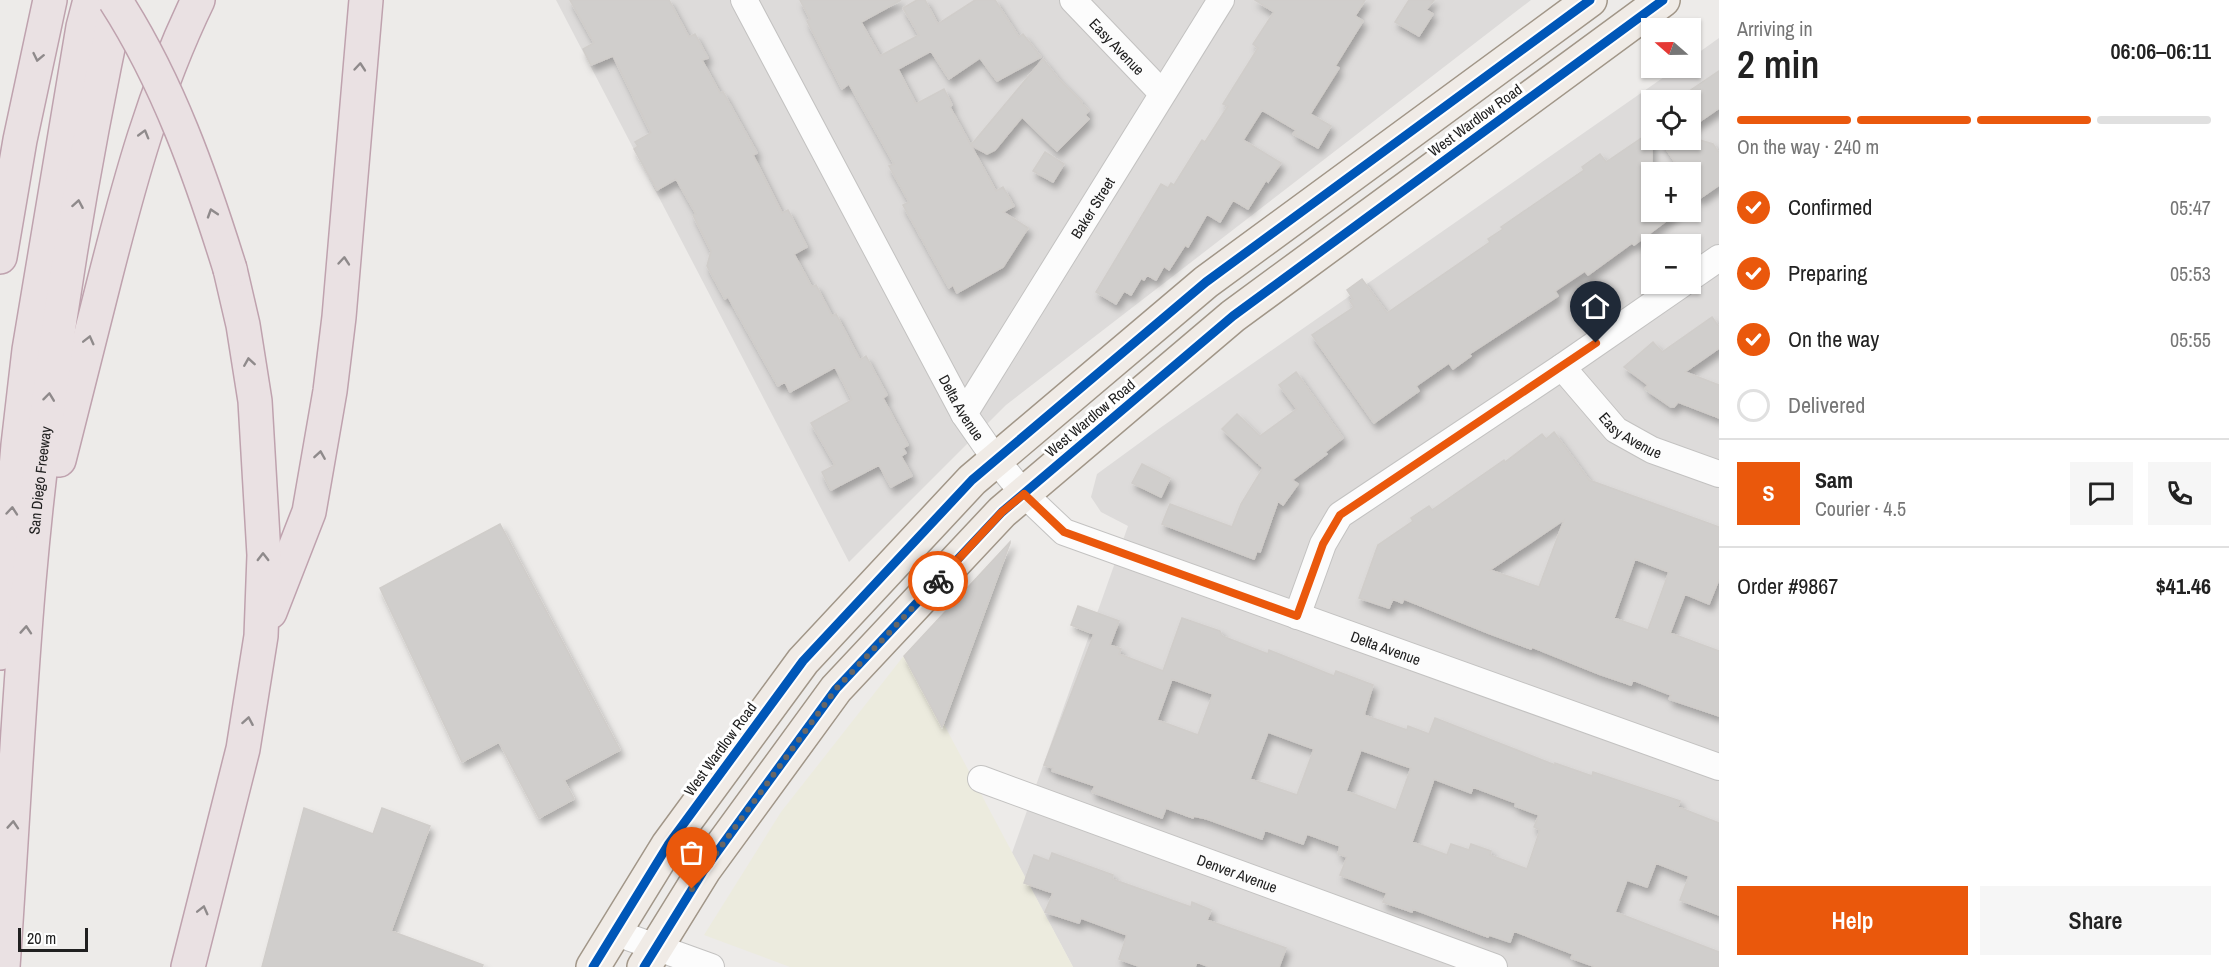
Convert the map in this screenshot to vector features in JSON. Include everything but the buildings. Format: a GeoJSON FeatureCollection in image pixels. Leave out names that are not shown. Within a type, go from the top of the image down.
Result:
{"type":"FeatureCollection","features":[{"type":"Feature","properties":{"kind":"highway"},"geometry":{"type":"LineString","coordinates":[[0,257],[20,140],[50,0]]}},
{"type":"Feature","properties":{"kind":"highway"},"geometry":{"type":"LineString","coordinates":[[0,463],[10,361],[26,255],[74,0]]}},
{"type":"Feature","properties":{"kind":"highway"},"geometry":{"type":"LineString","coordinates":[[0,652],[18,445],[29,350],[75,72],[90,0]]}},
{"type":"Feature","properties":{"kind":"highway"},"geometry":{"type":"LineString","coordinates":[[116,0],[150,62],[176,117],[211,207],[230,269],[243,325],[255,402],[264,555],[261,636],[243,749],[188,967]]}},
{"type":"Feature","properties":{"kind":"highway","name":"San Diego Freeway"},"geometry":{"type":"LineString","coordinates":[[3,967],[29,580],[48,405],[66,274],[116,0]]}},
{"type":"Feature","properties":{"kind":"highway"},"geometry":{"type":"LineString","coordinates":[[29,580],[130,179],[147,122],[171,58],[198,0]]}},
{"type":"Feature","properties":{"kind":"highway"},"geometry":{"type":"LineString","coordinates":[[261,636],[309,512],[319,465],[339,317],[366,0]]}},
{"type":"Feature","properties":{"kind":"main road","name":"West Wardlow Road"},"geometry":{"type":"LineString","coordinates":[[592,967],[668,845],[803,661],[972,480],[1206,282],[1590,0]]}},
{"type":"Feature","properties":{"kind":"main road","name":"West Wardlow Road"},"geometry":{"type":"LineString","coordinates":[[650,957],[704,870],[836,689],[1002,512],[1233,316],[1663,0]]}},
{"type":"Feature","properties":{"kind":"street","name":"Delta Avenue"},"geometry":{"type":"LineString","coordinates":[[744,0],[964,414],[996,460],[1024,494],[1064,532],[1719,767]]}},
{"type":"Feature","properties":{"kind":"street","name":"Easy Avenue"},"geometry":{"type":"LineString","coordinates":[[1073,0],[1162,93]]}},
{"type":"Feature","properties":{"kind":"street","name":"Baker Street"},"geometry":{"type":"LineString","coordinates":[[964,414],[1221,0]]}},
{"type":"Feature","properties":{"kind":"street"},"geometry":{"type":"LineString","coordinates":[[1701,270],[1719,258]]}},
{"type":"Feature","properties":{"kind":"street"},"geometry":{"type":"LineString","coordinates":[[1297,616],[1323,544],[1340,515],[1668,294]]}},
{"type":"Feature","properties":{"kind":"street","name":"Easy Avenue"},"geometry":{"type":"LineString","coordinates":[[1562,367],[1616,430],[1652,450],[1719,474]]}},
{"type":"Feature","properties":{"kind":"street","name":"Denver Avenue"},"geometry":{"type":"LineString","coordinates":[[981,779],[1494,967]]}},
{"type":"Feature","properties":{"kind":"street"},"geometry":{"type":"LineString","coordinates":[[614,932],[650,957],[711,967]]}},
{"type":"Feature","properties":{"kind":"shaded area"},"geometry":{"type":"Polygon","coordinates":[[[556,0],[1531,0],[1006,405],[849,562],[556,0]]]}},
{"type":"Feature","properties":{"kind":"shaded area"},"geometry":{"type":"Polygon","coordinates":[[[1719,38],[1719,967],[1073,967],[1012,853],[1128,526],[1101,512],[1091,497],[1097,474],[1641,93],[1641,150],[1701,150],[1701,90],[1645,90],[1663,78],[1701,78],[1701,51],[1719,38]]]}},
{"type":"Feature","properties":{"kind":"shaded area"},"geometry":{"type":"Polygon","coordinates":[[[906,653],[1073,967],[790,967],[704,935],[781,812],[906,653]]]}},
{"type":"Feature","properties":{"kind":"cycle path"},"geometry":{"type":"LineString","coordinates":[[593,967],[668,845],[803,661],[972,480],[1206,282],[1590,0]]}},
{"type":"Feature","properties":{"kind":"cycle path"},"geometry":{"type":"LineString","coordinates":[[644,967],[704,870],[836,689],[1002,512],[1233,316],[1663,0]]}},
{"type":"Feature","properties":{"kind":"way so far"},"geometry":{"type":"LineString","coordinates":[[692,889],[836,689],[938,581]]}},
{"type":"Feature","properties":{"kind":"route"},"geometry":{"type":"LineString","coordinates":[[938,581],[1002,512],[1024,494],[1064,532],[1297,616],[1323,544],[1340,515],[1596,343]]}}]}
